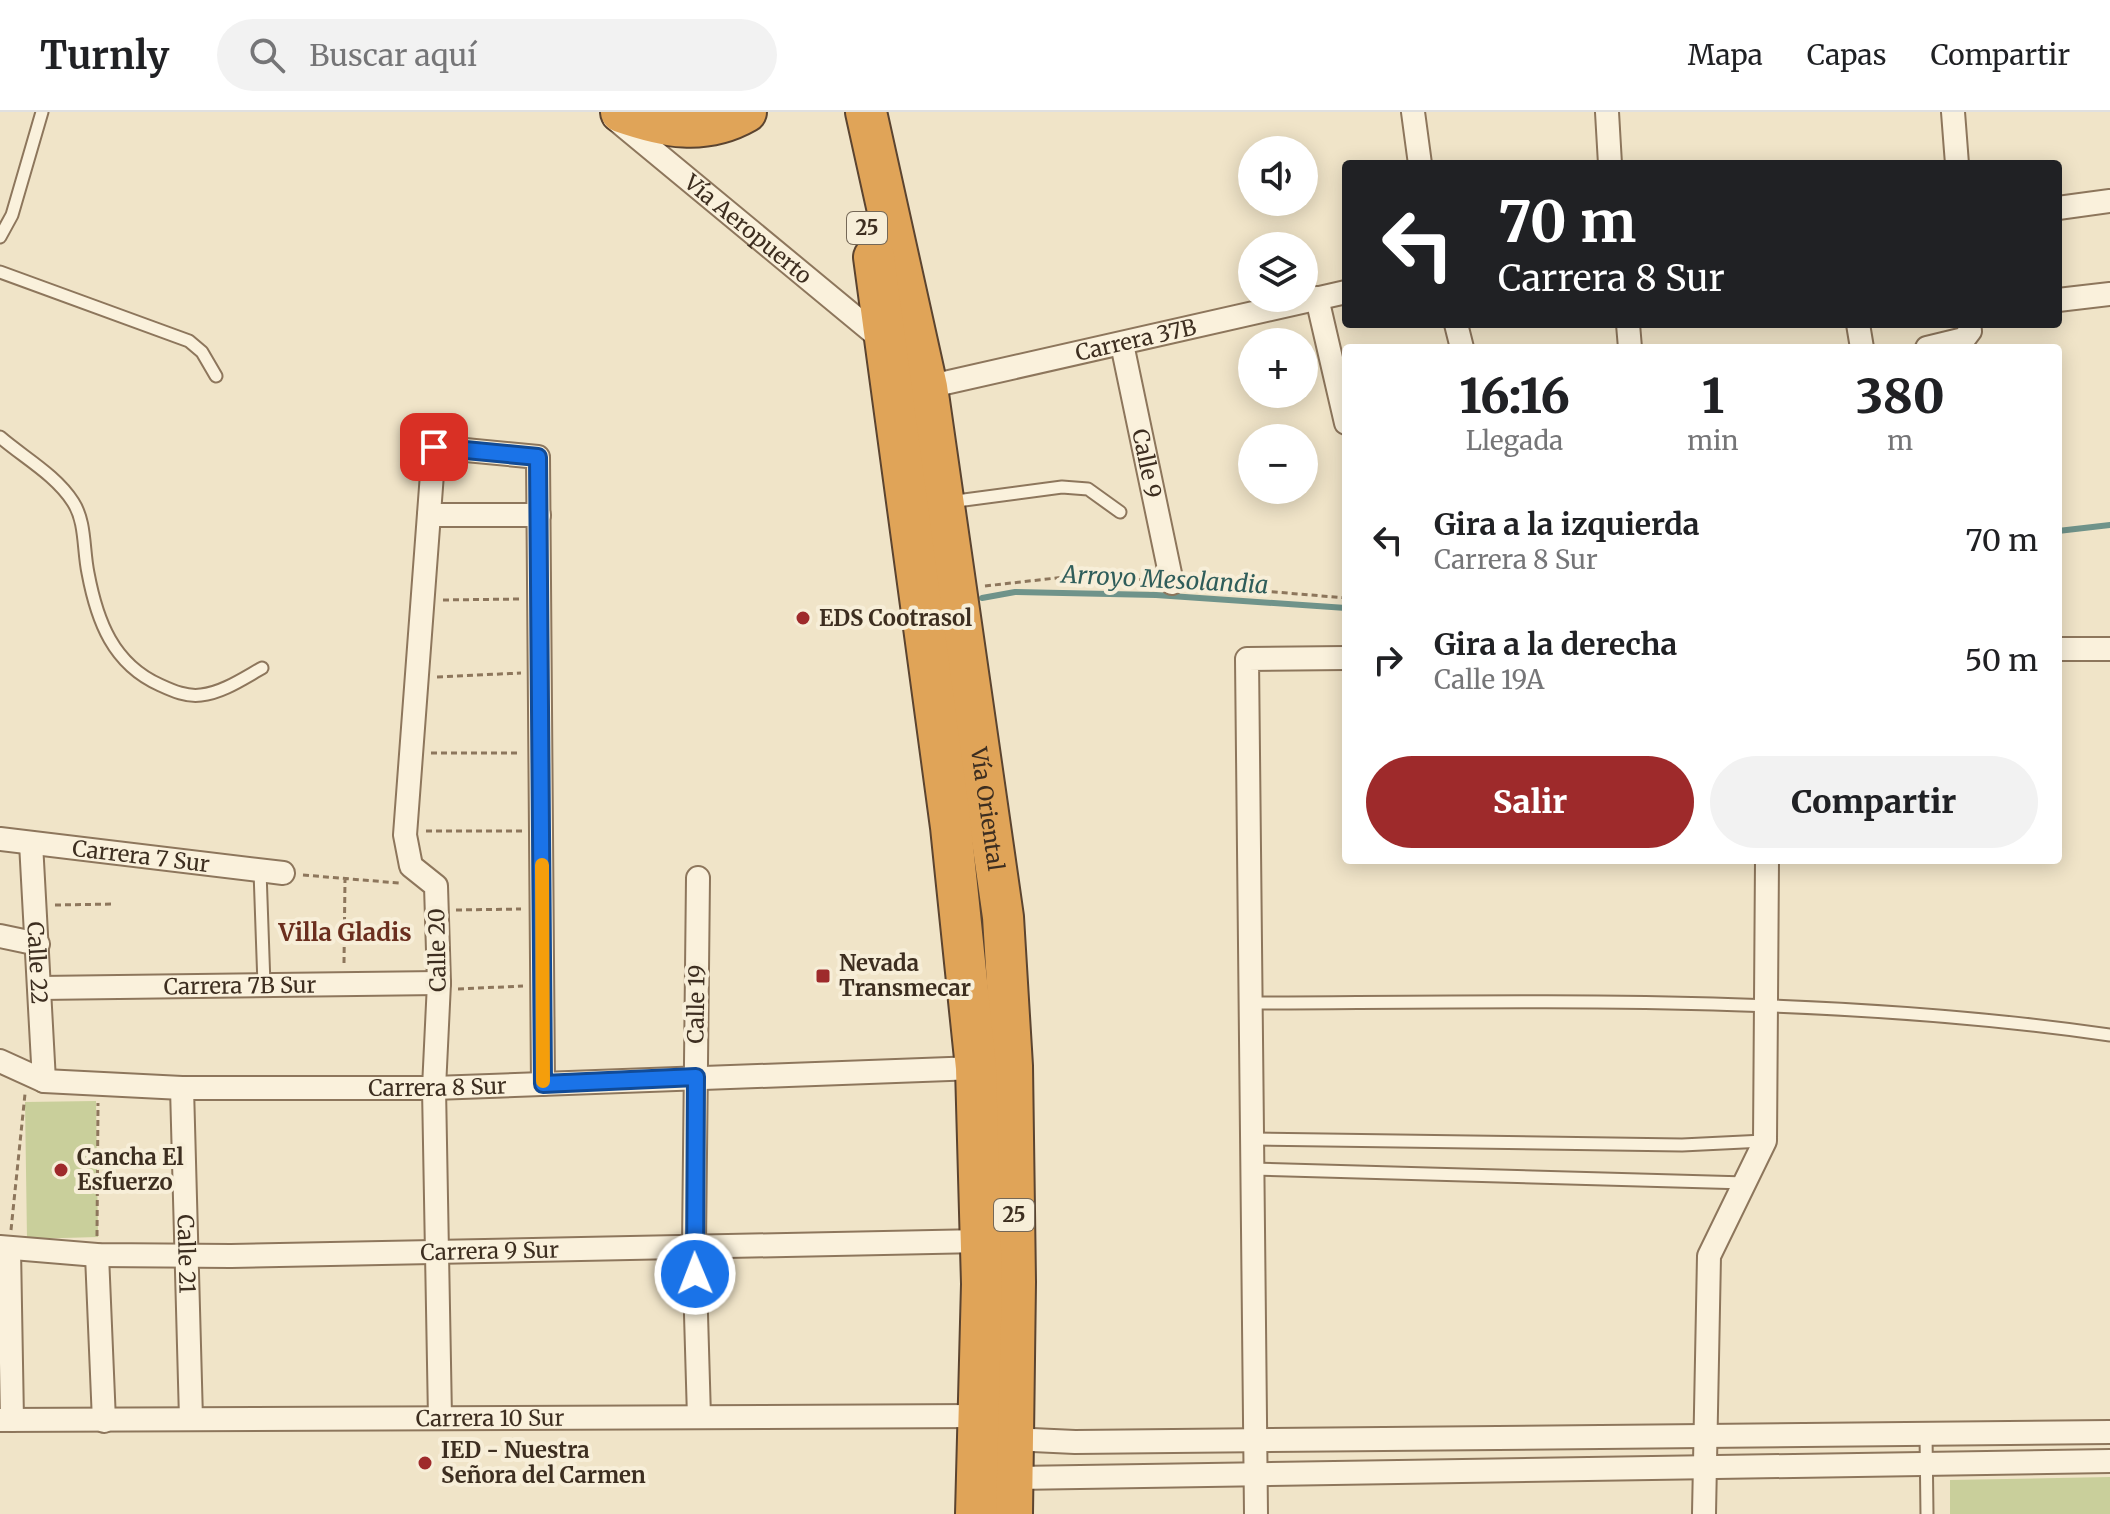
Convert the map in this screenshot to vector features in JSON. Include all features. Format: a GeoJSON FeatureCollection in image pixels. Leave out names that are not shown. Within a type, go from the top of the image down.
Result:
{"type":"FeatureCollection","features":[{"type":"Feature","properties":{"kind":"highway"},"geometry":{"type":"LineString","coordinates":[[621,112],[653,123],[702,128],[725,123],[746,112]]}},
{"type":"Feature","properties":{"kind":"highway","name":"Vía Oriental"},"geometry":{"type":"LineString","coordinates":[[863,114],[873,254],[888,345],[912,563],[951,827],[976,1068],[981,1241],[976,1514]]}},
{"type":"Feature","properties":{"kind":"highway","name":"Vía Oriental"},"geometry":{"type":"LineString","coordinates":[[863,114],[927,387],[946,502],[1003,917],[1010,998],[1015,1282],[1013,1477]]}},
{"type":"Feature","properties":{"kind":"street","name":"Vía Aeropuerto"},"geometry":{"type":"LineString","coordinates":[[607,112],[888,345]]}},
{"type":"Feature","properties":{"kind":"street"},"geometry":{"type":"LineString","coordinates":[[1413,112],[1419,160]]}},
{"type":"Feature","properties":{"kind":"street"},"geometry":{"type":"LineString","coordinates":[[1607,112],[1610,160]]}},
{"type":"Feature","properties":{"kind":"street"},"geometry":{"type":"LineString","coordinates":[[1953,112],[1957,160]]}},
{"type":"Feature","properties":{"kind":"street"},"geometry":{"type":"LineString","coordinates":[[2062,207],[2110,201]]}},
{"type":"Feature","properties":{"kind":"street","name":"Carrera 37B"},"geometry":{"type":"LineString","coordinates":[[1318,298],[1342,293]]}},
{"type":"Feature","properties":{"kind":"street"},"geometry":{"type":"LineString","coordinates":[[2062,300],[2110,294]]}},
{"type":"Feature","properties":{"kind":"street"},"geometry":{"type":"LineString","coordinates":[[1318,302],[1342,406]]}},
{"type":"Feature","properties":{"kind":"street","name":"Carrera 37B"},"geometry":{"type":"LineString","coordinates":[[927,387],[1258,312]]}},
{"type":"Feature","properties":{"kind":"street"},"geometry":{"type":"LineString","coordinates":[[1949,344],[1964,339],[1968,328]]}},
{"type":"Feature","properties":{"kind":"street","name":"Calle 9"},"geometry":{"type":"LineString","coordinates":[[1122,344],[1172,583]]}},
{"type":"Feature","properties":{"kind":"street","name":"Calle 20"},"geometry":{"type":"LineString","coordinates":[[440,1418],[440,1249],[434,1088],[439,986],[436,886],[411,866],[406,831],[434,447],[538,457],[539,515]]}},
{"type":"Feature","properties":{"kind":"street"},"geometry":{"type":"LineString","coordinates":[[429,515],[539,515],[543,1084]]}},
{"type":"Feature","properties":{"kind":"street"},"geometry":{"type":"LineString","coordinates":[[2062,649],[2110,649]]}},
{"type":"Feature","properties":{"kind":"street"},"geometry":{"type":"LineString","coordinates":[[1256,1514],[1247,659],[1342,658]]}},
{"type":"Feature","properties":{"kind":"street","name":"Carrera 7 Sur"},"geometry":{"type":"LineString","coordinates":[[0,839],[283,873]]}},
{"type":"Feature","properties":{"kind":"street","name":"Calle 22"},"geometry":{"type":"LineString","coordinates":[[31,843],[40,988],[36,1077]]}},
{"type":"Feature","properties":{"kind":"street"},"geometry":{"type":"LineString","coordinates":[[1704,1514],[1709,1256],[1765,1141],[1767,864]]}},
{"type":"Feature","properties":{"kind":"street","name":"Calle 19"},"geometry":{"type":"LineString","coordinates":[[698,878],[694,1246],[699,1417]]}},
{"type":"Feature","properties":{"kind":"street"},"geometry":{"type":"LineString","coordinates":[[0,936],[38,944]]}},
{"type":"Feature","properties":{"kind":"street","name":"Carrera 7B Sur"},"geometry":{"type":"LineString","coordinates":[[40,988],[344,984],[439,986]]}},
{"type":"Feature","properties":{"kind":"street","name":"Carrera 8 Sur"},"geometry":{"type":"LineString","coordinates":[[0,1061],[36,1077],[182,1088],[434,1088],[976,1068]]}},
{"type":"Feature","properties":{"kind":"street","name":"Calle 21"},"geometry":{"type":"LineString","coordinates":[[182,1088],[191,1419]]}},
{"type":"Feature","properties":{"kind":"street","name":"Carrera 9 Sur"},"geometry":{"type":"LineString","coordinates":[[5,1248],[97,1255],[187,1256],[981,1241]]}},
{"type":"Feature","properties":{"kind":"street"},"geometry":{"type":"LineString","coordinates":[[5,1248],[6,1420]]}},
{"type":"Feature","properties":{"kind":"street"},"geometry":{"type":"LineString","coordinates":[[97,1255],[104,1421]]}},
{"type":"Feature","properties":{"kind":"street","name":"Carrera 10 Sur"},"geometry":{"type":"LineString","coordinates":[[6,1420],[978,1416]]}},
{"type":"Feature","properties":{"kind":"street"},"geometry":{"type":"LineString","coordinates":[[1013,1477],[1255,1440],[2110,1432]]}},
{"type":"Feature","properties":{"kind":"street"},"geometry":{"type":"LineString","coordinates":[[1013,1477],[2110,1461]]}},
{"type":"Feature","properties":{"kind":"lane"},"geometry":{"type":"LineString","coordinates":[[0,237],[12,215],[42,112]]}},
{"type":"Feature","properties":{"kind":"lane"},"geometry":{"type":"LineString","coordinates":[[0,272],[189,341],[202,352],[216,376]]}},
{"type":"Feature","properties":{"kind":"lane"},"geometry":{"type":"LineString","coordinates":[[0,437],[55,481],[72,501],[78,514],[88,573],[102,624],[121,660],[149,680],[173,691],[199,696],[262,668]]}},
{"type":"Feature","properties":{"kind":"lane"},"geometry":{"type":"LineString","coordinates":[[946,502],[1062,487],[1088,489],[1120,512]]}},
{"type":"Feature","properties":{"kind":"lane"},"geometry":{"type":"LineString","coordinates":[[260,871],[264,985]]}},
{"type":"Feature","properties":{"kind":"lane"},"geometry":{"type":"LineString","coordinates":[[1250,1003],[1768,1004],[2023,1022],[2110,1035]]}},
{"type":"Feature","properties":{"kind":"lane"},"geometry":{"type":"LineString","coordinates":[[1252,1139],[1682,1145],[1765,1141]]}},
{"type":"Feature","properties":{"kind":"lane"},"geometry":{"type":"LineString","coordinates":[[1252,1169],[1746,1183]]}},
{"type":"Feature","properties":{"kind":"lane"},"geometry":{"type":"LineString","coordinates":[[1926,1434],[1927,1514]]}},
{"type":"Feature","properties":{"kind":"path"},"geometry":{"type":"LineString","coordinates":[[423,600],[539,598]]}},
{"type":"Feature","properties":{"kind":"path"},"geometry":{"type":"LineString","coordinates":[[417,678],[540,672]]}},
{"type":"Feature","properties":{"kind":"path"},"geometry":{"type":"LineString","coordinates":[[411,753],[541,753]]}},
{"type":"Feature","properties":{"kind":"path"},"geometry":{"type":"LineString","coordinates":[[406,831],[541,831]]}},
{"type":"Feature","properties":{"kind":"path"},"geometry":{"type":"LineString","coordinates":[[283,873],[436,886]]}},
{"type":"Feature","properties":{"kind":"path"},"geometry":{"type":"LineString","coordinates":[[344,984],[345,879]]}},
{"type":"Feature","properties":{"kind":"path"},"geometry":{"type":"LineString","coordinates":[[35,906],[113,904]]}},
{"type":"Feature","properties":{"kind":"path"},"geometry":{"type":"LineString","coordinates":[[437,911],[542,909]]}},
{"type":"Feature","properties":{"kind":"path"},"geometry":{"type":"LineString","coordinates":[[439,986],[543,985]]}},
{"type":"Feature","properties":{"kind":"path"},"geometry":{"type":"LineString","coordinates":[[5,1248],[36,1077]]}},
{"type":"Feature","properties":{"kind":"path"},"geometry":{"type":"LineString","coordinates":[[97,1255],[98,1083]]}},
{"type":"Feature","properties":{"kind":"green space","name":"Cancha El Esfuerzo"},"geometry":{"type":"Polygon","coordinates":[[[96,1101],[98,1237],[27,1239],[25,1102],[96,1101]]]}},
{"type":"Feature","properties":{"kind":"green space"},"geometry":{"type":"Polygon","coordinates":[[[2110,1477],[2110,1514],[1950,1514],[1950,1480],[2110,1477]]]}},
{"type":"Feature","properties":{"kind":"waterway","name":"Arroyo Mesolandia"},"geometry":{"type":"LineString","coordinates":[[2062,531],[2110,525]]}},
{"type":"Feature","properties":{"kind":"waterway","name":"Arroyo Mesolandia"},"geometry":{"type":"LineString","coordinates":[[982,598],[1015,592],[1156,595],[1342,608]]}},
{"type":"Feature","properties":{"kind":"slow traffic"},"geometry":{"type":"LineString","coordinates":[[542,865],[543,1081]]}},
{"type":"Feature","properties":{"kind":"place","name":"EDS Cootrasol"},"geometry":{"type":"Point","coordinates":[803,618]}},
{"type":"Feature","properties":{"kind":"place","name":"Nevada Transmecar"},"geometry":{"type":"Point","coordinates":[823,976]}},
{"type":"Feature","properties":{"kind":"place","name":"Cancha El Esfuerzo"},"geometry":{"type":"Point","coordinates":[61,1170]}},
{"type":"Feature","properties":{"kind":"place","name":"IED - Nuestra Señora del Carmen"},"geometry":{"type":"Point","coordinates":[425,1463]}},
{"type":"Feature","properties":{"kind":"district","name":"Villa Gladis"},"geometry":{"type":"Point","coordinates":[345,933]}},
{"type":"Feature","properties":{"kind":"route"},"geometry":{"type":"LineString","coordinates":[[434,447],[538,457],[543,1084],[696,1077],[695,1274]]}}]}
